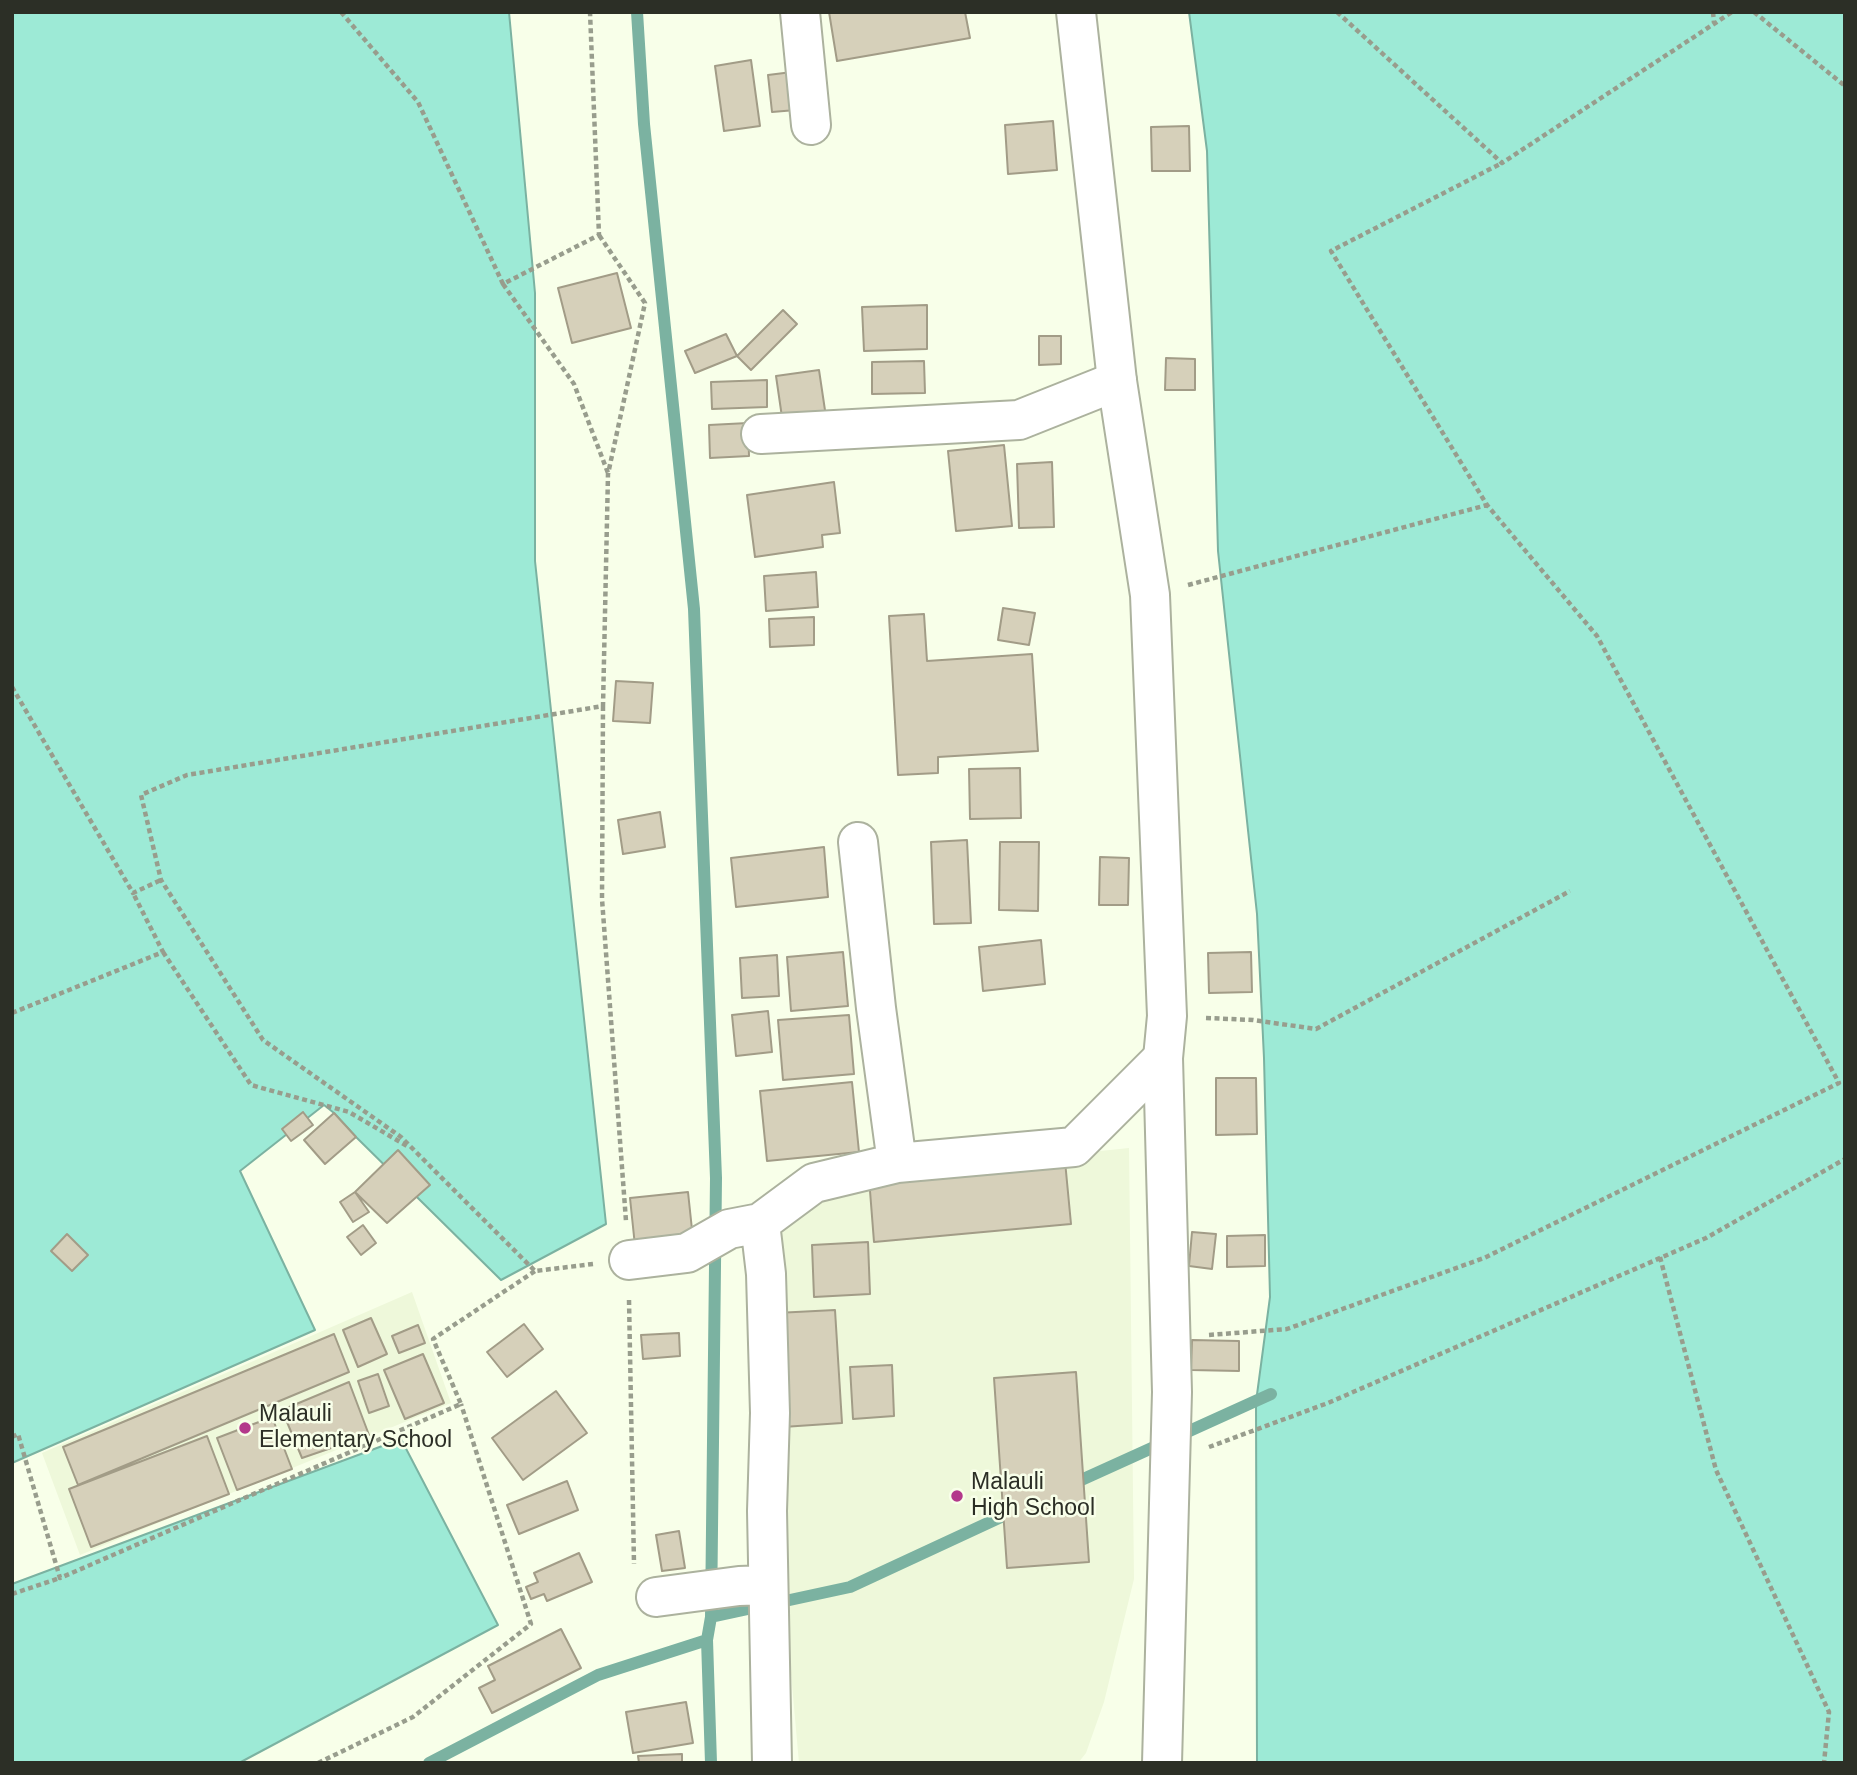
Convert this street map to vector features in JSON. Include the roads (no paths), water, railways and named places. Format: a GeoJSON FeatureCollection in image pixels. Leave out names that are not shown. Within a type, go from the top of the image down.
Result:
{"type":"FeatureCollection","features":[{"type":"Feature","properties":{"kind":"street"},"geometry":{"type":"LineString","coordinates":[[800,12],[811,125]]}},
{"type":"Feature","properties":{"kind":"street"},"geometry":{"type":"LineString","coordinates":[[1076,12],[1117,380],[1150,595],[1167,1016],[1163,1058],[1172,1392],[1162,1763]]}},
{"type":"Feature","properties":{"kind":"street"},"geometry":{"type":"LineString","coordinates":[[761,434],[1019,420],[1117,380]]}},
{"type":"Feature","properties":{"kind":"street"},"geometry":{"type":"LineString","coordinates":[[858,842],[876,1008],[897,1163]]}},
{"type":"Feature","properties":{"kind":"street"},"geometry":{"type":"LineString","coordinates":[[629,1260],[687,1253],[745,1226],[814,1183],[897,1163],[1074,1147],[1163,1058]]}},
{"type":"Feature","properties":{"kind":"street"},"geometry":{"type":"LineString","coordinates":[[745,1226],[766,1274],[770,1413],[761,1599],[772,1763]]}},
{"type":"Feature","properties":{"kind":"street"},"geometry":{"type":"LineString","coordinates":[[656,1597],[761,1599]]}},
{"type":"Feature","properties":{"kind":"water"},"geometry":{"type":"Polygon","coordinates":[[[12,12],[509,12],[535,293],[535,561],[606,1224],[501,1280],[324,1105],[240,1171],[315,1330],[12,1463],[12,12]]]}},
{"type":"Feature","properties":{"kind":"water"},"geometry":{"type":"Polygon","coordinates":[[[1189,12],[1845,12],[1845,1763],[1257,1763],[1256,1402],[1270,1297],[1264,1058],[1257,914],[1218,551],[1207,151],[1189,12]]]}},
{"type":"Feature","properties":{"kind":"water"},"geometry":{"type":"Polygon","coordinates":[[[401,1439],[498,1625],[239,1763],[12,1763],[12,1584],[401,1439]]]}},
{"type":"Feature","properties":{"kind":"waterway"},"geometry":{"type":"LineString","coordinates":[[637,12],[644,124],[694,609],[716,1178],[711,1617]]}},
{"type":"Feature","properties":{"kind":"waterway"},"geometry":{"type":"LineString","coordinates":[[1068,1486],[1271,1394]]}},
{"type":"Feature","properties":{"kind":"waterway"},"geometry":{"type":"LineString","coordinates":[[429,1763],[598,1675],[707,1640],[711,1617],[850,1587],[1016,1510]]}},
{"type":"Feature","properties":{"kind":"waterway"},"geometry":{"type":"LineString","coordinates":[[707,1640],[711,1763]]}},
{"type":"Feature","properties":{"kind":"place","name":"Malauli Elementary School"},"geometry":{"type":"Point","coordinates":[245,1428]}},
{"type":"Feature","properties":{"kind":"place","name":"Malauli High School"},"geometry":{"type":"Point","coordinates":[957,1496]}}]}
